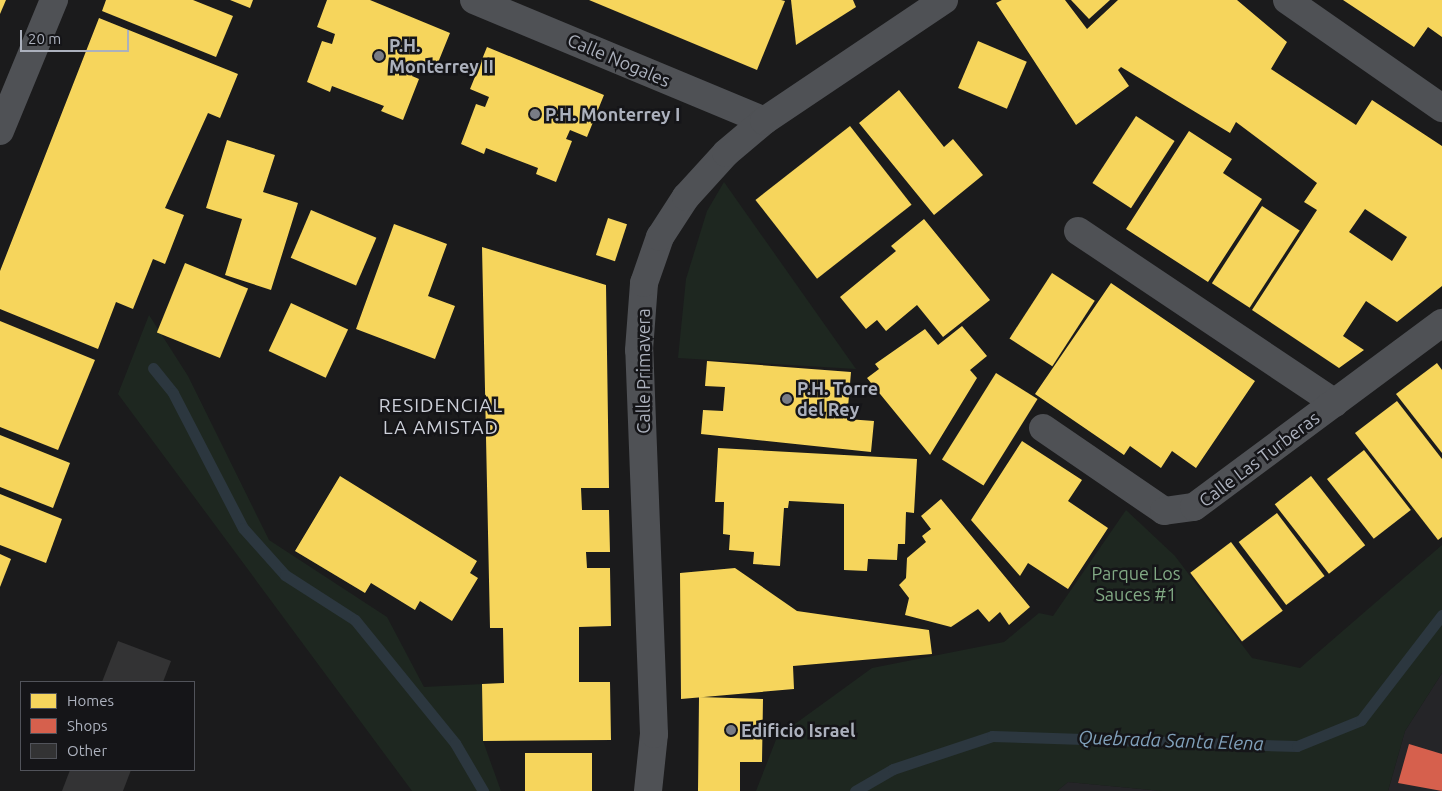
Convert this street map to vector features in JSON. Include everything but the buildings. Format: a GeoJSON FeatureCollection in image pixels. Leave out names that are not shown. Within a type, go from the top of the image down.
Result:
{"type":"FeatureCollection","features":[{"type":"Feature","properties":{"kind":"street"},"geometry":{"type":"LineString","coordinates":[[0,131],[54,0]]}},
{"type":"Feature","properties":{"kind":"street","name":"Calle Nogales"},"geometry":{"type":"LineString","coordinates":[[474,0],[764,121]]}},
{"type":"Feature","properties":{"kind":"street","name":"Calle Primavera"},"geometry":{"type":"LineString","coordinates":[[648,791],[654,734],[639,350],[644,282],[660,237],[686,197],[726,153],[764,121],[944,0]]}},
{"type":"Feature","properties":{"kind":"street"},"geometry":{"type":"LineString","coordinates":[[1287,0],[1442,108]]}},
{"type":"Feature","properties":{"kind":"street"},"geometry":{"type":"LineString","coordinates":[[1078,231],[1335,403]]}},
{"type":"Feature","properties":{"kind":"street","name":"Calle Las Turberas"},"geometry":{"type":"LineString","coordinates":[[1043,428],[1164,511],[1194,508],[1442,323]]}},
{"type":"Feature","properties":{"kind":"shaded area"},"geometry":{"type":"Polygon","coordinates":[[[1442,673],[1442,791],[1388,791],[1405,731],[1442,673]]]}},
{"type":"Feature","properties":{"kind":"shaded area"},"geometry":{"type":"Polygon","coordinates":[[[1068,782],[1162,791],[1057,791],[1068,782]]]}},
{"type":"Feature","properties":{"kind":"green space"},"geometry":{"type":"Polygon","coordinates":[[[724,182],[856,369],[678,358],[686,279],[707,211],[724,182]]]}},
{"type":"Feature","properties":{"kind":"green space"},"geometry":{"type":"Polygon","coordinates":[[[149,315],[188,376],[269,540],[387,617],[424,687],[482,684],[483,741],[501,791],[412,791],[118,394],[149,315]]]}},
{"type":"Feature","properties":{"kind":"green space","name":"Parque Los Sauces #1"},"geometry":{"type":"Polygon","coordinates":[[[1126,510],[1175,556],[1252,658],[1300,668],[1442,545],[1442,673],[1405,731],[1388,791],[1162,791],[1068,782],[1057,791],[756,791],[777,737],[872,668],[1004,642],[1039,613],[1053,616],[1126,510]]]}},
{"type":"Feature","properties":{"kind":"waterway"},"geometry":{"type":"LineString","coordinates":[[153,368],[173,393],[243,528],[285,575],[355,620],[455,743],[483,791]]}},
{"type":"Feature","properties":{"kind":"waterway","name":"Quebrada Santa Elena"},"geometry":{"type":"LineString","coordinates":[[855,791],[893,769],[992,736],[1297,746],[1361,720],[1442,615]]}},
{"type":"Feature","properties":{"kind":"place","name":"P.H. Monterrey II"},"geometry":{"type":"Point","coordinates":[379,56]}},
{"type":"Feature","properties":{"kind":"place","name":"P.H. Monterrey I"},"geometry":{"type":"Point","coordinates":[535,114]}},
{"type":"Feature","properties":{"kind":"place","name":"P.H. Torre del Rey"},"geometry":{"type":"Point","coordinates":[787,399]}},
{"type":"Feature","properties":{"kind":"place","name":"Edificio Israel"},"geometry":{"type":"Point","coordinates":[731,730]}},
{"type":"Feature","properties":{"kind":"district","name":"RESIDENCIAL LA AMISTAD"},"geometry":{"type":"Point","coordinates":[441,417]}}]}
